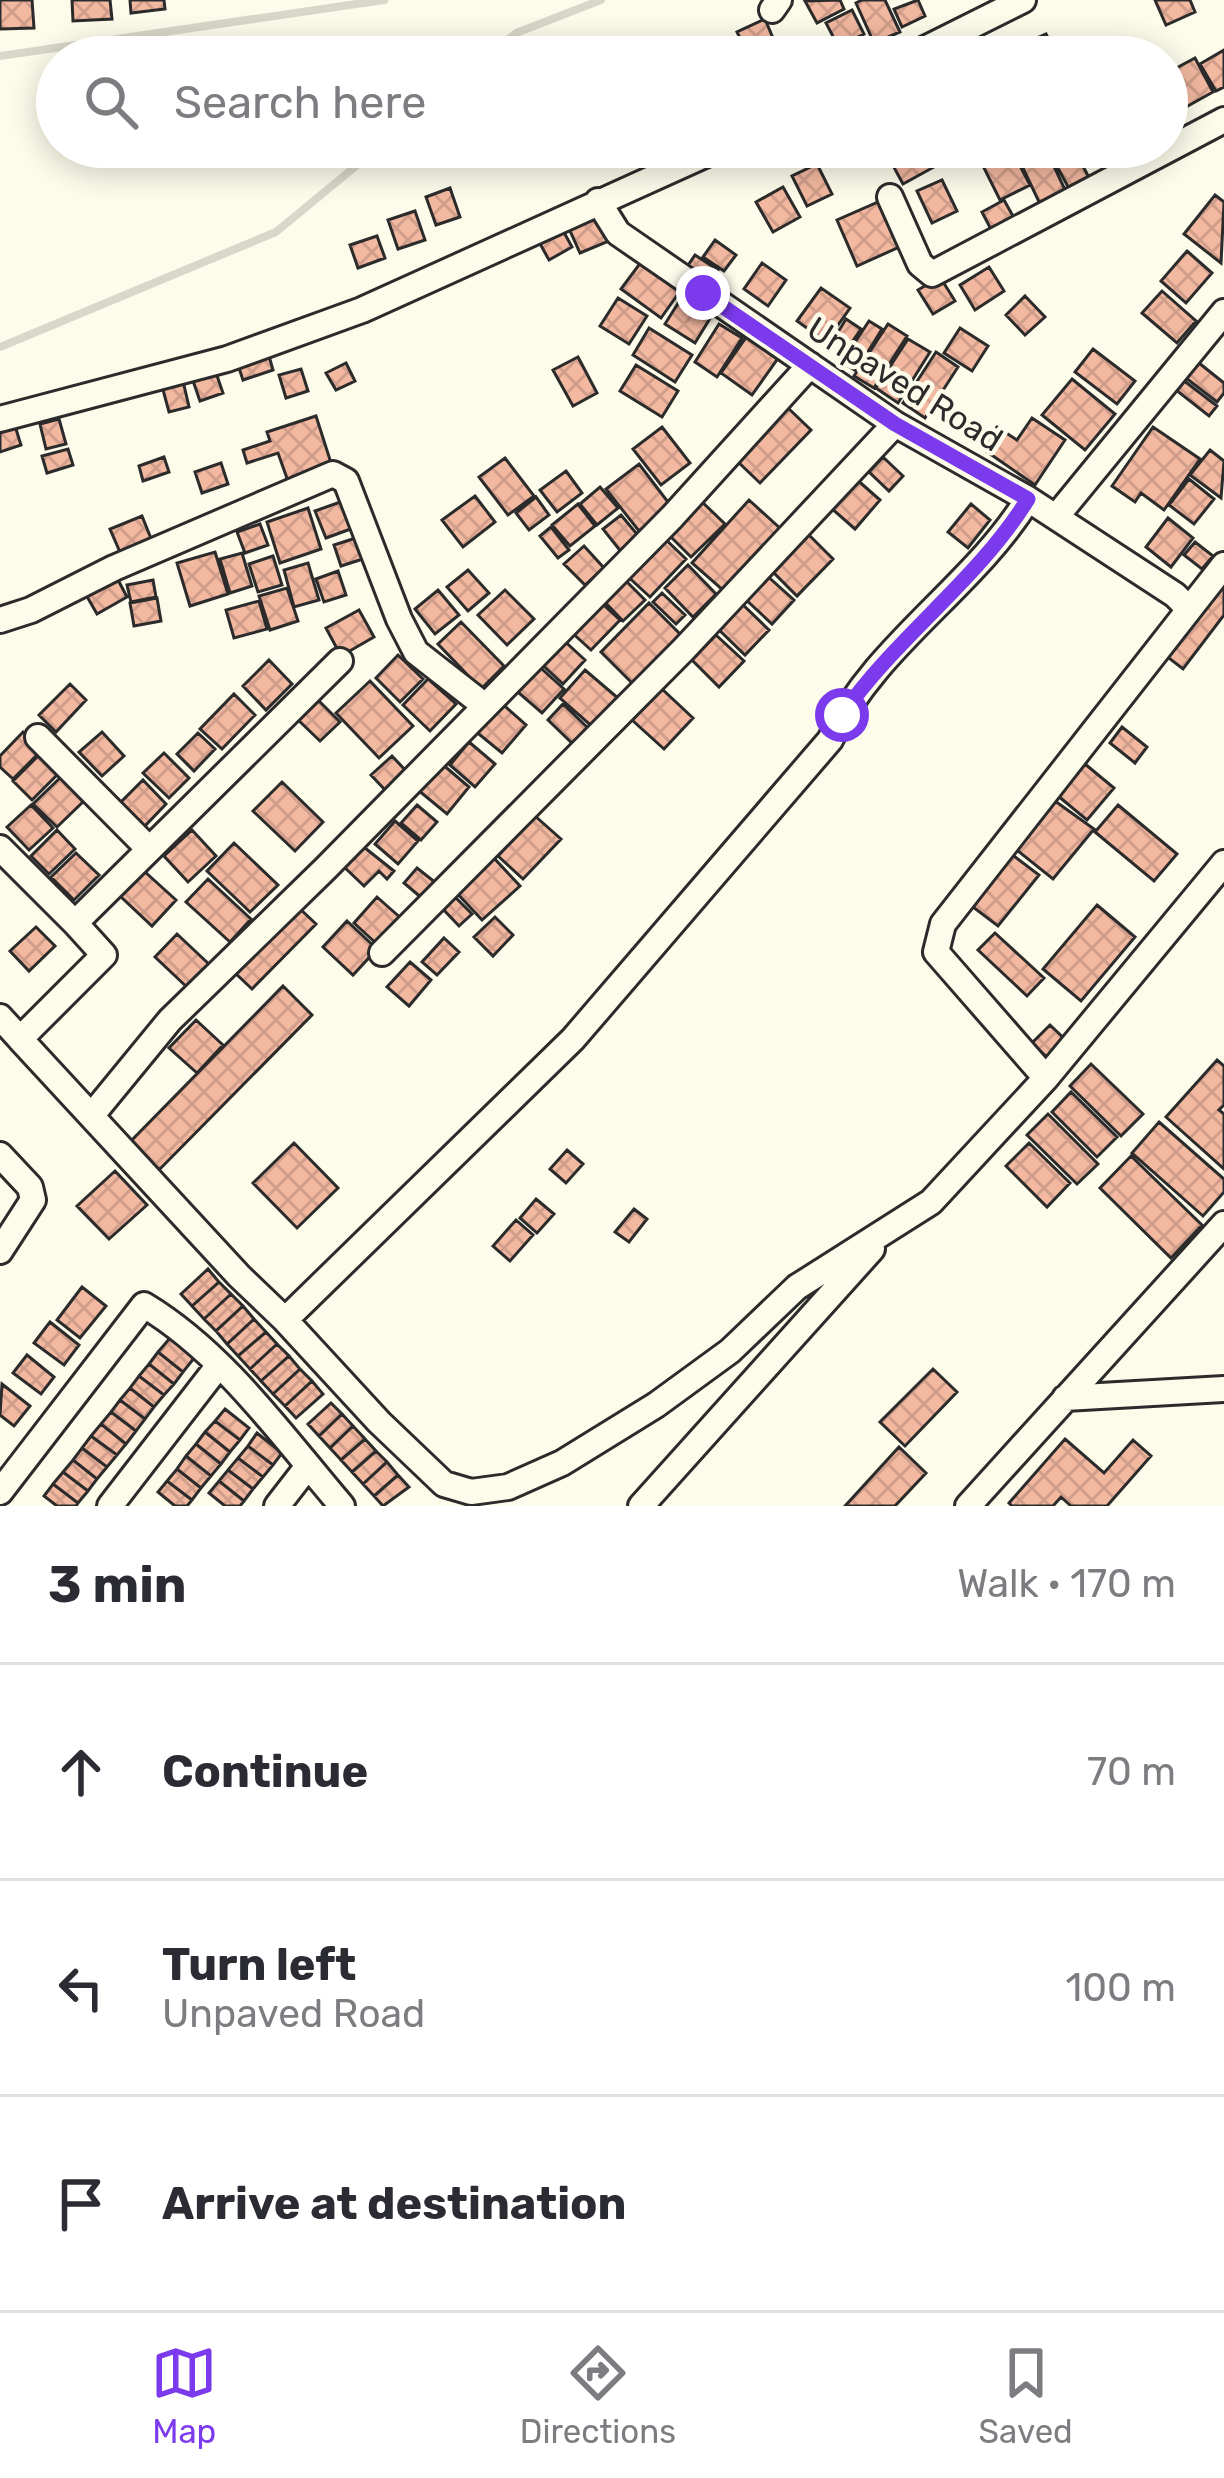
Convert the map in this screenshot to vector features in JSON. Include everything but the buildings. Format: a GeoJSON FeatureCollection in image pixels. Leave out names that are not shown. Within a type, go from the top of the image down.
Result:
{"type":"FeatureCollection","features":[{"type":"Feature","properties":{"kind":"street"},"geometry":{"type":"LineString","coordinates":[[950,36],[1023,0]]}},
{"type":"Feature","properties":{"kind":"street"},"geometry":{"type":"LineString","coordinates":[[1188,139],[1224,120]]}},
{"type":"Feature","properties":{"kind":"street"},"geometry":{"type":"LineString","coordinates":[[0,419],[227,358],[362,310],[674,168]]}},
{"type":"Feature","properties":{"kind":"street"},"geometry":{"type":"LineString","coordinates":[[890,197],[920,264],[932,274],[1133,168]]}},
{"type":"Feature","properties":{"kind":"street","name":"Unpaved Road"},"geometry":{"type":"LineString","coordinates":[[598,201],[618,233],[895,424],[1028,499],[1175,595],[1189,609]]}},
{"type":"Feature","properties":{"kind":"street"},"geometry":{"type":"LineString","coordinates":[[1056,517],[1224,312]]}},
{"type":"Feature","properties":{"kind":"street"},"geometry":{"type":"LineString","coordinates":[[92,1115],[182,1007],[672,517],[810,365]]}},
{"type":"Feature","properties":{"kind":"street"},"geometry":{"type":"LineString","coordinates":[[382,953],[684,650],[895,424]]}},
{"type":"Feature","properties":{"kind":"street"},"geometry":{"type":"LineString","coordinates":[[0,620],[333,474],[346,481],[416,652],[485,706]]}},
{"type":"Feature","properties":{"kind":"street"},"geometry":{"type":"LineString","coordinates":[[285,1320],[573,1039],[830,740],[862,685],[968,576],[1028,499]]}},
{"type":"Feature","properties":{"kind":"street"},"geometry":{"type":"LineString","coordinates":[[1046,1078],[936,952],[943,924],[1224,565]]}},
{"type":"Feature","properties":{"kind":"street"},"geometry":{"type":"LineString","coordinates":[[75,923],[340,661]]}},
{"type":"Feature","properties":{"kind":"street"},"geometry":{"type":"LineString","coordinates":[[38,736],[148,848]]}},
{"type":"Feature","properties":{"kind":"street"},"geometry":{"type":"LineString","coordinates":[[0,848],[104,955],[20,1040]]}},
{"type":"Feature","properties":{"kind":"street"},"geometry":{"type":"LineString","coordinates":[[0,1017],[379,1422],[444,1484],[480,1499],[606,1438],[730,1351],[797,1287],[884,1236],[946,1188],[1046,1078],[1224,863]]}},
{"type":"Feature","properties":{"kind":"street"},"geometry":{"type":"LineString","coordinates":[[0,1155],[30,1187],[33,1200],[0,1251]]}},
{"type":"Feature","properties":{"kind":"street"},"geometry":{"type":"LineString","coordinates":[[968,1506],[1224,1224]]}},
{"type":"Feature","properties":{"kind":"street"},"geometry":{"type":"LineString","coordinates":[[641,1506],[884,1236]]}},
{"type":"Feature","properties":{"kind":"street"},"geometry":{"type":"LineString","coordinates":[[0,1492],[144,1305],[182,1328],[219,1365],[342,1506]]}},
{"type":"Feature","properties":{"kind":"street"},"geometry":{"type":"LineString","coordinates":[[110,1506],[219,1365]]}},
{"type":"Feature","properties":{"kind":"street"},"geometry":{"type":"LineString","coordinates":[[1065,1398],[1224,1389]]}},
{"type":"Feature","properties":{"kind":"street"},"geometry":{"type":"LineString","coordinates":[[277,1506],[308,1466]]}},
{"type":"Feature","properties":{"kind":"waterway"},"geometry":{"type":"LineString","coordinates":[[137,36],[384,0]]}},
{"type":"Feature","properties":{"kind":"waterway"},"geometry":{"type":"LineString","coordinates":[[512,36],[601,0]]}},
{"type":"Feature","properties":{"kind":"waterway"},"geometry":{"type":"LineString","coordinates":[[0,56],[36,51]]}},
{"type":"Feature","properties":{"kind":"waterway"},"geometry":{"type":"LineString","coordinates":[[0,347],[276,232],[354,168]]}},
{"type":"Feature","properties":{"kind":"route"},"geometry":{"type":"LineString","coordinates":[[703,293],[895,424],[1028,499],[968,576],[862,685],[842,715]]}}]}
